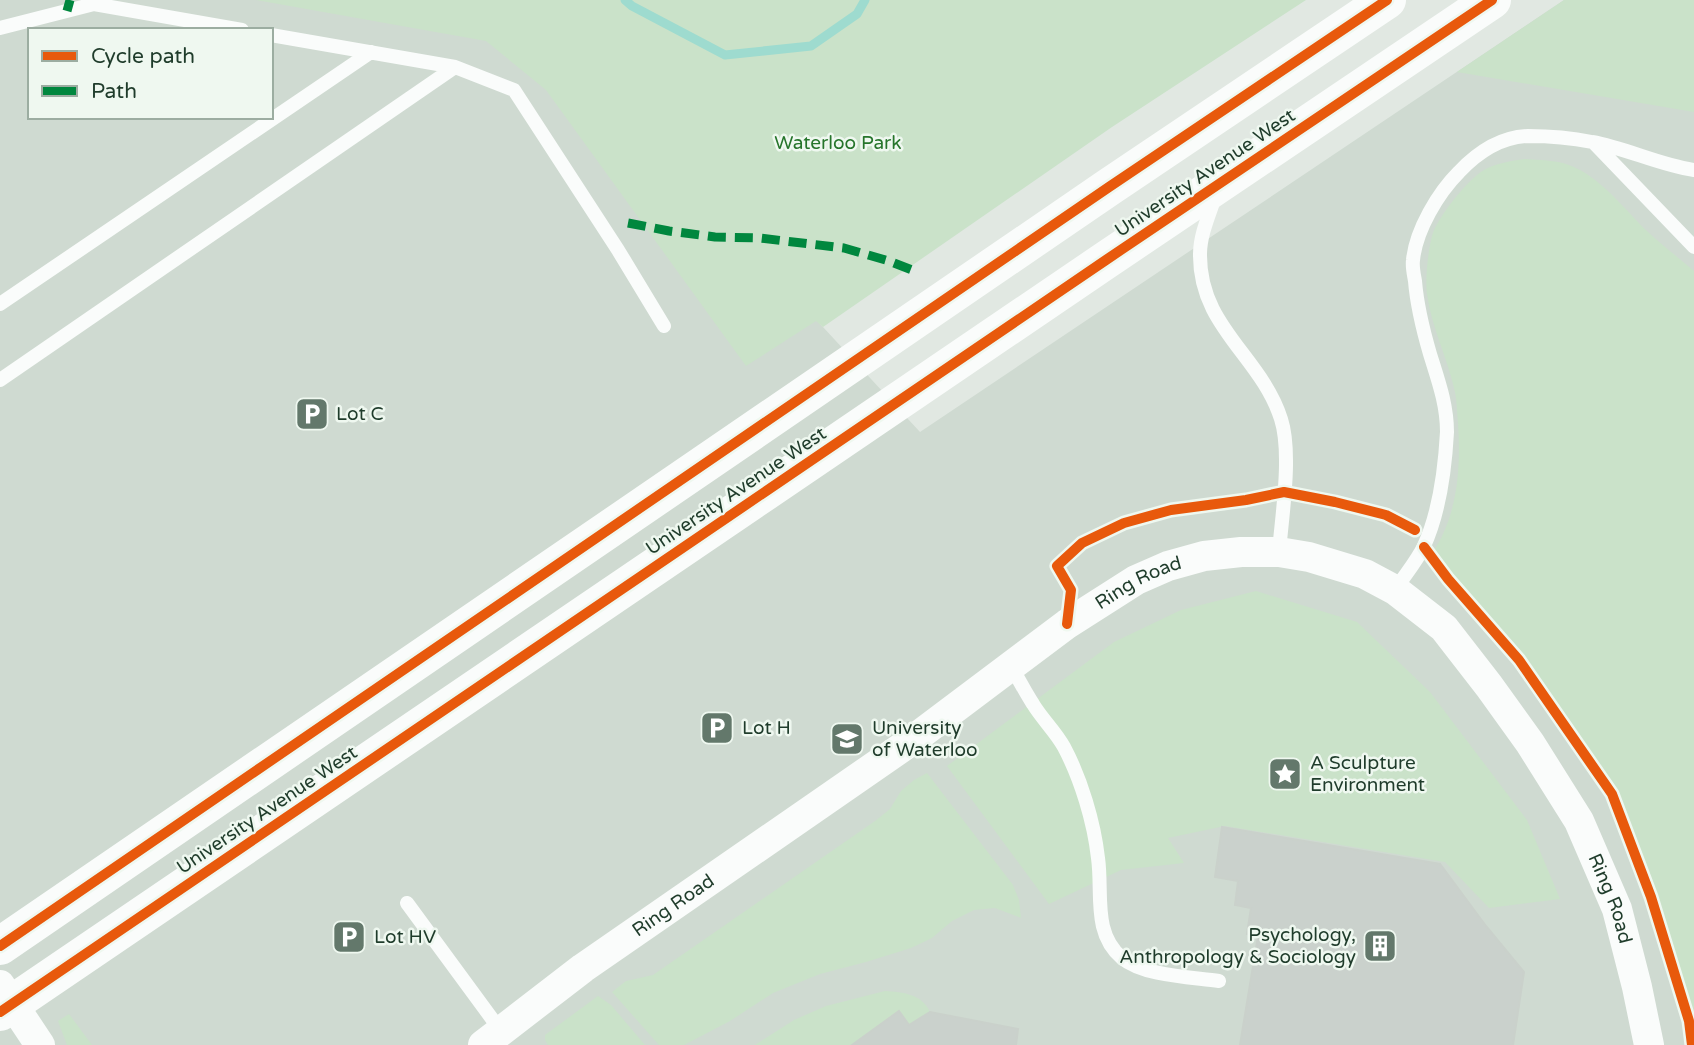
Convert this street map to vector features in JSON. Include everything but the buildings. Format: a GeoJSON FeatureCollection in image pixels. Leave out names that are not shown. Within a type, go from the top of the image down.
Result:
{"type":"FeatureCollection","features":[{"type":"Feature","properties":{"kind":"main road","name":"University Avenue West"},"geometry":{"type":"LineString","coordinates":[[0,946],[1097,195],[1387,0]]}},
{"type":"Feature","properties":{"kind":"main road","name":"University Avenue West"},"geometry":{"type":"LineString","coordinates":[[4,1000],[1492,0]]}},
{"type":"Feature","properties":{"kind":"street","name":"Ring Road"},"geometry":{"type":"LineString","coordinates":[[492,1038],[583,968],[914,739],[1067,625],[1136,580],[1168,566],[1204,556],[1279,552],[1309,557],[1365,574],[1395,590],[1444,628],[1489,686],[1530,743],[1579,821],[1617,909],[1649,1045]]}},
{"type":"Feature","properties":{"kind":"street"},"geometry":{"type":"LineString","coordinates":[[4,1000],[40,1045]]}},
{"type":"Feature","properties":{"kind":"lane"},"geometry":{"type":"LineString","coordinates":[[0,29],[94,4],[231,28]]}},
{"type":"Feature","properties":{"kind":"lane"},"geometry":{"type":"LineString","coordinates":[[273,35],[455,67],[514,90],[664,326]]}},
{"type":"Feature","properties":{"kind":"lane"},"geometry":{"type":"LineString","coordinates":[[273,119],[371,52]]}},
{"type":"Feature","properties":{"kind":"lane"},"geometry":{"type":"LineString","coordinates":[[0,380],[455,67]]}},
{"type":"Feature","properties":{"kind":"lane"},"geometry":{"type":"LineString","coordinates":[[0,304],[272,119]]}},
{"type":"Feature","properties":{"kind":"lane"},"geometry":{"type":"LineString","coordinates":[[1395,590],[1424,547],[1443,480],[1447,429],[1444,396],[1424,336],[1413,261],[1419,235],[1450,181],[1476,155],[1491,146],[1512,138],[1529,136],[1593,142],[1678,168],[1694,170]]}},
{"type":"Feature","properties":{"kind":"lane"},"geometry":{"type":"LineString","coordinates":[[1593,142],[1694,247]]}},
{"type":"Feature","properties":{"kind":"lane"},"geometry":{"type":"LineString","coordinates":[[1219,185],[1200,253],[1203,284],[1216,318],[1263,380],[1282,420],[1286,443],[1279,552]]}},
{"type":"Feature","properties":{"kind":"lane"},"geometry":{"type":"LineString","coordinates":[[1011,667],[1031,701],[1063,745],[1077,776],[1098,859],[1101,920],[1109,944],[1123,959],[1144,971],[1219,981]]}},
{"type":"Feature","properties":{"kind":"lane"},"geometry":{"type":"LineString","coordinates":[[407,903],[492,1038]]}},
{"type":"Feature","properties":{"kind":"shaded area","name":"University of Waterloo"},"geometry":{"type":"Polygon","coordinates":[[[0,0],[289,0],[511,23],[823,327],[920,432],[1564,0],[1694,0],[1694,1045],[0,1045],[0,0]]]}},
{"type":"Feature","properties":{"kind":"green space","name":"Waterloo Park"},"geometry":{"type":"Polygon","coordinates":[[[256,0],[1306,0],[1112,127],[823,327],[816,321],[746,366],[546,90],[486,41],[256,0]]]}},
{"type":"Feature","properties":{"kind":"green space"},"geometry":{"type":"Polygon","coordinates":[[[1564,0],[1694,0],[1694,112],[1457,72],[1564,0]]]}},
{"type":"Feature","properties":{"kind":"green space"},"geometry":{"type":"Polygon","coordinates":[[[1525,159],[1564,163],[1581,170],[1694,271],[1694,1045],[1651,897],[1612,794],[1519,660],[1430,556],[1447,526],[1452,509],[1459,457],[1455,392],[1427,294],[1427,265],[1432,236],[1446,210],[1477,175],[1499,164],[1525,159]]]}},
{"type":"Feature","properties":{"kind":"green space"},"geometry":{"type":"Polygon","coordinates":[[[1256,591],[1357,622],[1430,692],[1527,820],[1560,899],[1489,908],[1445,862],[1225,826],[1168,838],[1184,863],[1121,870],[1049,904],[947,766],[1114,642],[1181,610],[1256,591]]]}},
{"type":"Feature","properties":{"kind":"green space"},"geometry":{"type":"Polygon","coordinates":[[[927,773],[1013,885],[1019,900],[1021,918],[995,908],[974,910],[952,921],[932,938],[911,948],[820,974],[773,993],[730,1021],[684,1045],[659,1045],[612,992],[626,981],[653,975],[875,821],[890,809],[901,791],[927,773]]]}},
{"type":"Feature","properties":{"kind":"green space"},"geometry":{"type":"Polygon","coordinates":[[[885,991],[905,993],[917,998],[930,1012],[909,1025],[899,1011],[852,1045],[755,1045],[794,1020],[826,1006],[885,991]]]}},
{"type":"Feature","properties":{"kind":"green space"},"geometry":{"type":"Polygon","coordinates":[[[598,996],[611,1005],[645,1045],[548,1045],[545,1035],[598,996]]]}},
{"type":"Feature","properties":{"kind":"green space"},"geometry":{"type":"Polygon","coordinates":[[[69,1014],[92,1045],[67,1045],[58,1021],[69,1014]]]}},
{"type":"Feature","properties":{"kind":"waterway"},"geometry":{"type":"LineString","coordinates":[[625,0],[725,55],[811,46],[857,14],[865,0]]}},
{"type":"Feature","properties":{"kind":"marked path"},"geometry":{"type":"LineString","coordinates":[[67,11],[70,0]]}},
{"type":"Feature","properties":{"kind":"marked path"},"geometry":{"type":"LineString","coordinates":[[628,223],[715,237],[760,238],[844,248],[917,272]]}},
{"type":"Feature","properties":{"kind":"cycle path"},"geometry":{"type":"LineString","coordinates":[[0,946],[1109,187],[1387,0]]}},
{"type":"Feature","properties":{"kind":"cycle path"},"geometry":{"type":"LineString","coordinates":[[0,1012],[1492,0]]}},
{"type":"Feature","properties":{"kind":"cycle path"},"geometry":{"type":"LineString","coordinates":[[1067,624],[1071,590],[1057,566],[1082,543],[1124,523],[1171,510],[1284,492],[1386,515],[1415,530]]}},
{"type":"Feature","properties":{"kind":"cycle path"},"geometry":{"type":"LineString","coordinates":[[1424,547],[1448,579],[1519,660],[1612,794],[1651,897],[1689,1021],[1692,1045]]}},
{"type":"Feature","properties":{"kind":"place","name":"Lot C"},"geometry":{"type":"Point","coordinates":[312,414]}},
{"type":"Feature","properties":{"kind":"place","name":"Lot H"},"geometry":{"type":"Point","coordinates":[717,728]}},
{"type":"Feature","properties":{"kind":"place","name":"University of Waterloo"},"geometry":{"type":"Point","coordinates":[847,739]}},
{"type":"Feature","properties":{"kind":"place","name":"A Sculpture Environment"},"geometry":{"type":"Point","coordinates":[1285,774]}},
{"type":"Feature","properties":{"kind":"place","name":"Lot HV"},"geometry":{"type":"Point","coordinates":[349,937]}},
{"type":"Feature","properties":{"kind":"place","name":"Psychology, Anthropology & Sociology"},"geometry":{"type":"Point","coordinates":[1380,946]}}]}
